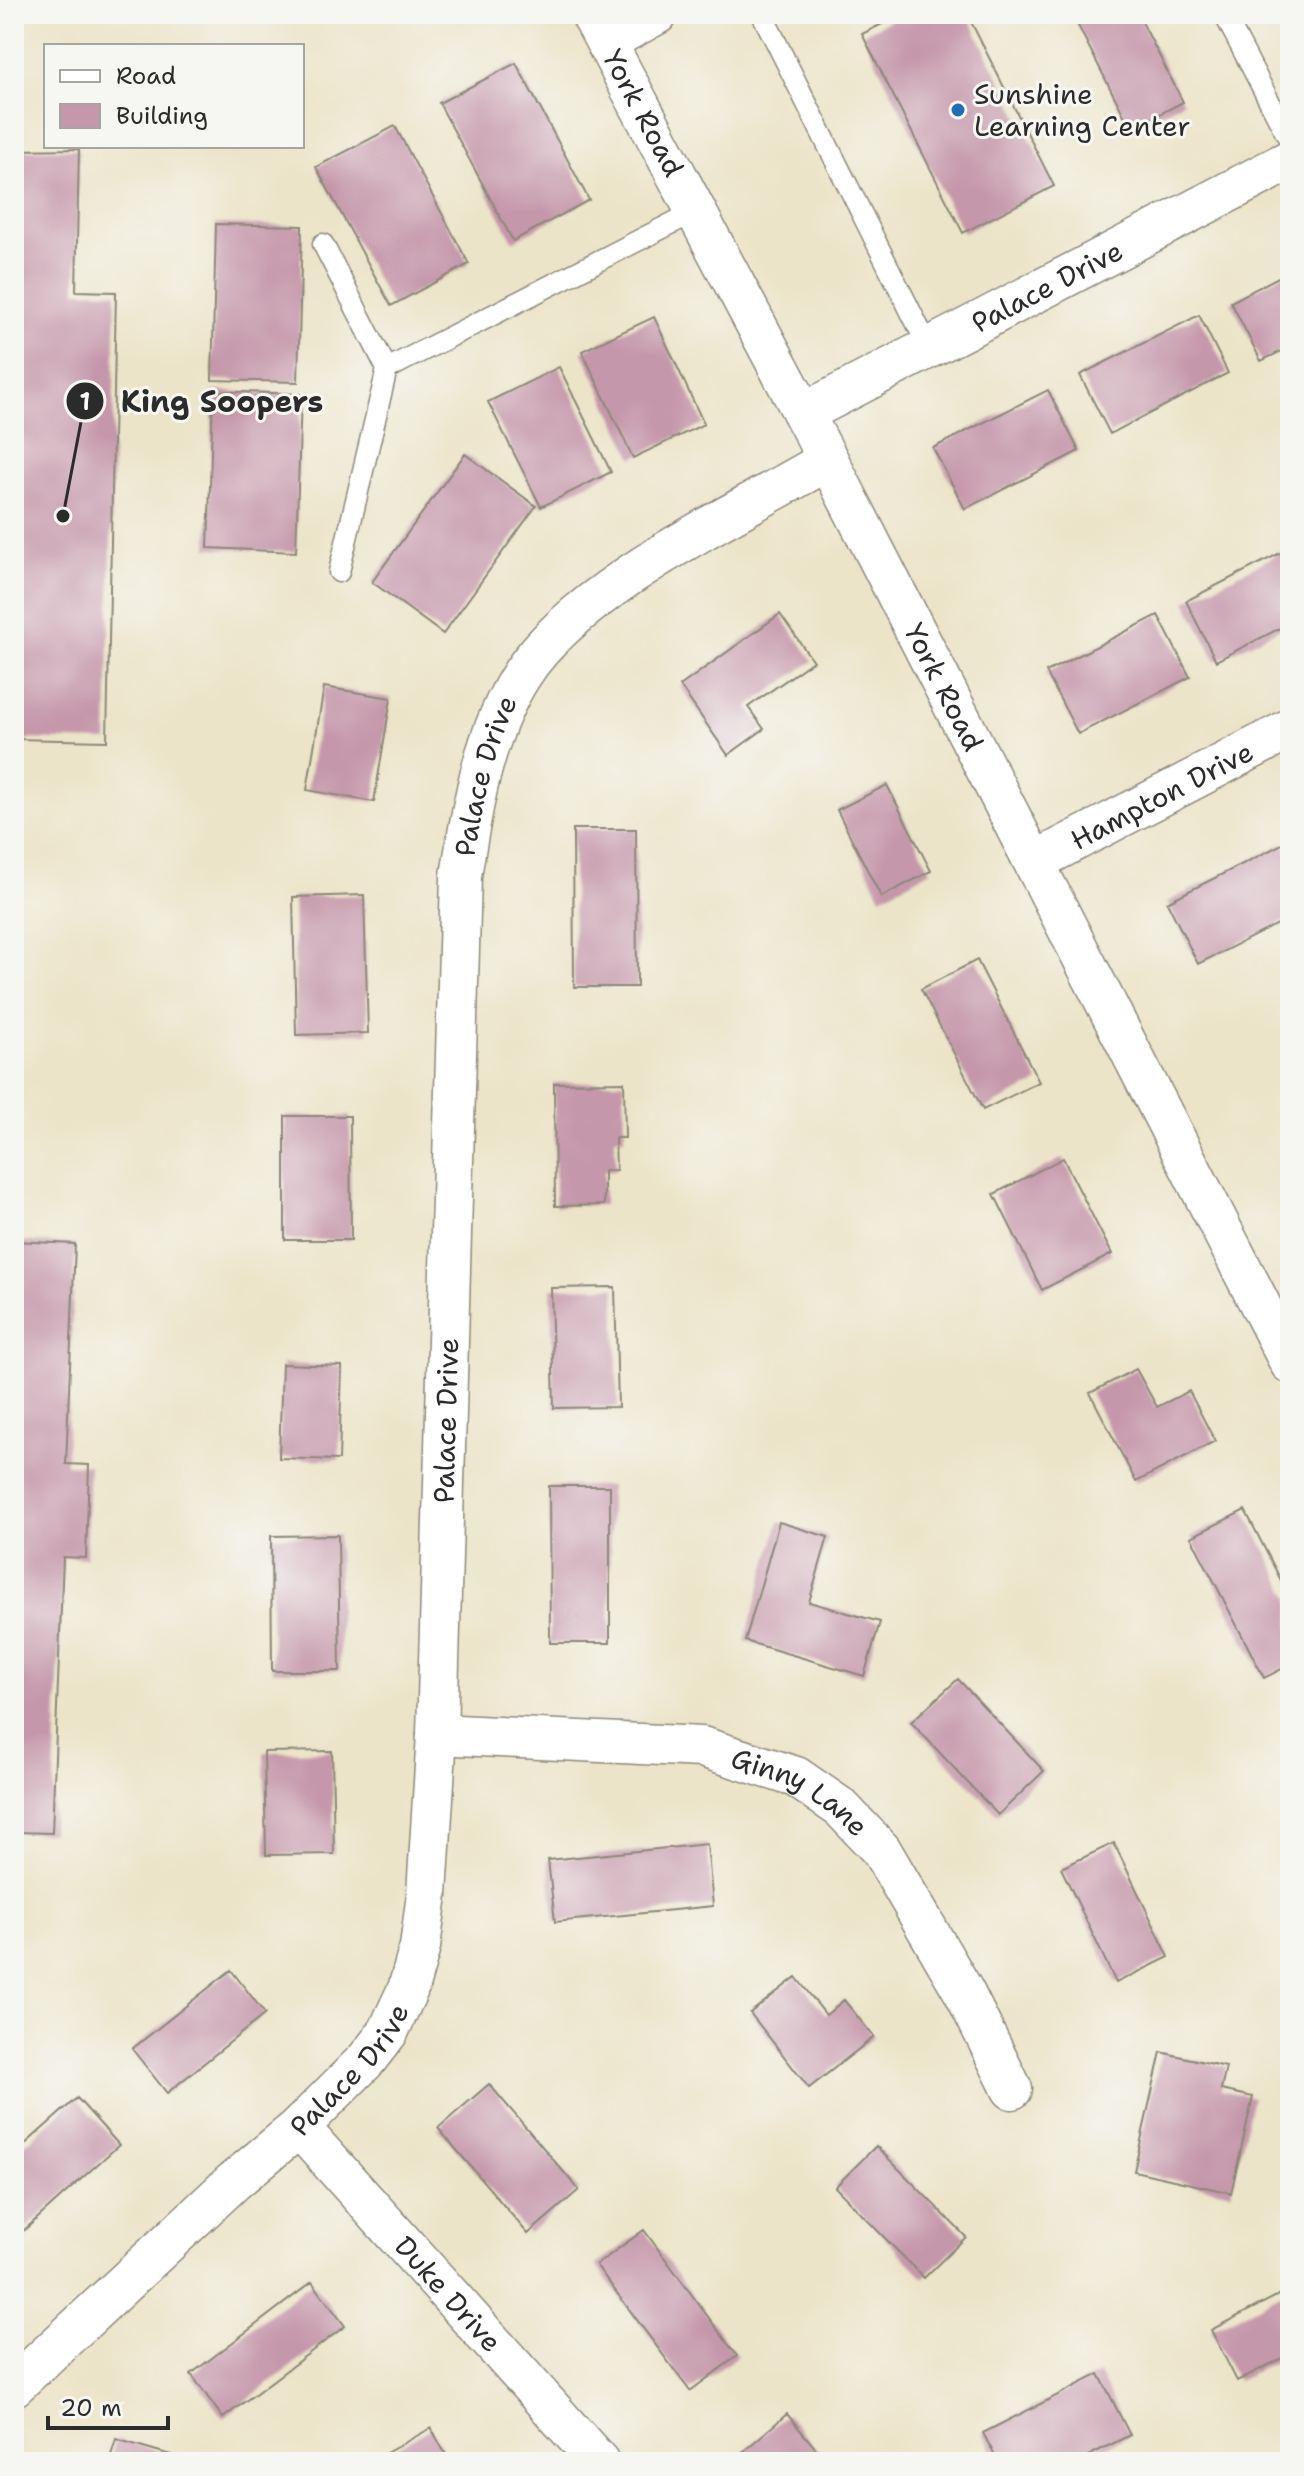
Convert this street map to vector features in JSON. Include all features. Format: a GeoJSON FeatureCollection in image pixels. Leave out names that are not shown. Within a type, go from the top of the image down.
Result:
{"type":"FeatureCollection","features":[{"type":"Feature","properties":{"kind":"street"},"geometry":{"type":"LineString","coordinates":[[599,28],[657,14]]}},
{"type":"Feature","properties":{"kind":"street","name":"York Road"},"geometry":{"type":"LineString","coordinates":[[599,28],[804,413],[1034,862],[1277,1307],[1290,1363]]}},
{"type":"Feature","properties":{"kind":"street","name":"Palace Drive"},"geometry":{"type":"LineString","coordinates":[[804,413],[1290,160]]}},
{"type":"Feature","properties":{"kind":"street","name":"Palace Drive"},"geometry":{"type":"LineString","coordinates":[[14,2386],[233,2182],[299,2127],[367,2059],[388,2032],[408,1989],[420,1947],[427,1894],[437,1734],[461,876],[475,789],[496,727],[522,673],[562,630],[608,588],[828,460]]}},
{"type":"Feature","properties":{"kind":"street","name":"Hampton Drive"},"geometry":{"type":"LineString","coordinates":[[1034,862],[1290,729]]}},
{"type":"Feature","properties":{"kind":"street","name":"Ginny Lane"},"geometry":{"type":"LineString","coordinates":[[437,1734],[702,1747],[796,1777],[841,1808],[881,1850],[964,1992],[1012,2089]]}},
{"type":"Feature","properties":{"kind":"street","name":"Duke Drive"},"geometry":{"type":"LineString","coordinates":[[299,2127],[599,2462]]}},
{"type":"Feature","properties":{"kind":"lane"},"geometry":{"type":"LineString","coordinates":[[762,14],[929,348]]}},
{"type":"Feature","properties":{"kind":"lane"},"geometry":{"type":"LineString","coordinates":[[1224,14],[1290,141]]}},
{"type":"Feature","properties":{"kind":"lane"},"geometry":{"type":"LineString","coordinates":[[387,369],[696,211]]}},
{"type":"Feature","properties":{"kind":"lane"},"geometry":{"type":"LineString","coordinates":[[323,244],[387,369],[339,572]]}},
{"type":"Feature","properties":{"kind":"building","name":"Sunshine Learning Center"},"geometry":{"type":"Polygon","coordinates":[[[902,14],[967,14],[1054,186],[963,233],[862,34],[902,14]]]}},
{"type":"Feature","properties":{"kind":"building"},"geometry":{"type":"Polygon","coordinates":[[[1072,14],[1138,14],[1183,102],[1131,129],[1072,14]]]}},
{"type":"Feature","properties":{"kind":"building"},"geometry":{"type":"Polygon","coordinates":[[[516,63],[589,200],[513,241],[439,103],[516,63]]]}},
{"type":"Feature","properties":{"kind":"building"},"geometry":{"type":"Polygon","coordinates":[[[395,126],[469,264],[391,306],[316,167],[395,126]]]}},
{"type":"Feature","properties":{"kind":"building"},"geometry":{"type":"Polygon","coordinates":[[[79,149],[76,291],[116,292],[107,741],[14,739],[14,150],[79,149]]]}},
{"type":"Feature","properties":{"kind":"building"},"geometry":{"type":"Polygon","coordinates":[[[216,224],[302,226],[298,382],[212,380],[216,224]]]}},
{"type":"Feature","properties":{"kind":"building"},"geometry":{"type":"Polygon","coordinates":[[[1290,271],[1290,347],[1261,361],[1231,302],[1290,271]]]}},
{"type":"Feature","properties":{"kind":"building"},"geometry":{"type":"Polygon","coordinates":[[[1199,315],[1228,373],[1110,434],[1080,375],[1199,315]]]}},
{"type":"Feature","properties":{"kind":"building"},"geometry":{"type":"Polygon","coordinates":[[[654,317],[704,424],[633,458],[582,351],[654,317]]]}},
{"type":"Feature","properties":{"kind":"building"},"geometry":{"type":"Polygon","coordinates":[[[559,367],[611,472],[541,507],[488,402],[559,367]]]}},
{"type":"Feature","properties":{"kind":"building"},"geometry":{"type":"Polygon","coordinates":[[[1048,390],[1079,451],[965,509],[933,448],[1048,390]]]}},
{"type":"Feature","properties":{"kind":"building"},"geometry":{"type":"Polygon","coordinates":[[[213,391],[301,394],[296,552],[208,548],[213,391]]]}},
{"type":"Feature","properties":{"kind":"building"},"geometry":{"type":"Polygon","coordinates":[[[465,454],[536,506],[443,634],[372,582],[465,454]]]}},
{"type":"Feature","properties":{"kind":"building"},"geometry":{"type":"Polygon","coordinates":[[[1290,548],[1290,623],[1216,661],[1186,601],[1290,548]]]}},
{"type":"Feature","properties":{"kind":"building"},"geometry":{"type":"Polygon","coordinates":[[[780,614],[813,661],[748,707],[764,729],[728,755],[680,686],[780,614]]]}},
{"type":"Feature","properties":{"kind":"building"},"geometry":{"type":"Polygon","coordinates":[[[1158,615],[1190,677],[1078,734],[1046,672],[1158,615]]]}},
{"type":"Feature","properties":{"kind":"building"},"geometry":{"type":"Polygon","coordinates":[[[324,687],[391,698],[374,802],[307,790],[324,687]]]}},
{"type":"Feature","properties":{"kind":"building"},"geometry":{"type":"Polygon","coordinates":[[[887,785],[931,871],[881,897],[837,810],[887,785]]]}},
{"type":"Feature","properties":{"kind":"building"},"geometry":{"type":"Polygon","coordinates":[[[573,829],[636,829],[637,987],[574,987],[573,829]]]}},
{"type":"Feature","properties":{"kind":"building"},"geometry":{"type":"Polygon","coordinates":[[[1284,843],[1290,856],[1290,918],[1198,964],[1167,902],[1284,843]]]}},
{"type":"Feature","properties":{"kind":"building"},"geometry":{"type":"Polygon","coordinates":[[[364,895],[368,1033],[296,1035],[293,897],[364,895]]]}},
{"type":"Feature","properties":{"kind":"building"},"geometry":{"type":"Polygon","coordinates":[[[977,960],[1039,1082],[983,1110],[921,989],[977,960]]]}},
{"type":"Feature","properties":{"kind":"building"},"geometry":{"type":"Polygon","coordinates":[[[624,1082],[625,1138],[615,1138],[616,1170],[604,1171],[604,1205],[555,1206],[554,1083],[624,1082]]]}},
{"type":"Feature","properties":{"kind":"building"},"geometry":{"type":"Polygon","coordinates":[[[285,1116],[350,1116],[351,1240],[285,1240],[285,1116]]]}},
{"type":"Feature","properties":{"kind":"building"},"geometry":{"type":"Polygon","coordinates":[[[1063,1158],[1112,1254],[1042,1290],[994,1194],[1063,1158]]]}},
{"type":"Feature","properties":{"kind":"building"},"geometry":{"type":"Polygon","coordinates":[[[14,1241],[75,1244],[66,1464],[89,1465],[86,1558],[63,1557],[52,1833],[14,1832],[14,1241]]]}},
{"type":"Feature","properties":{"kind":"building"},"geometry":{"type":"Polygon","coordinates":[[[615,1287],[618,1407],[554,1408],[551,1288],[615,1287]]]}},
{"type":"Feature","properties":{"kind":"building"},"geometry":{"type":"Polygon","coordinates":[[[282,1364],[342,1366],[339,1460],[279,1458],[282,1364]]]}},
{"type":"Feature","properties":{"kind":"building"},"geometry":{"type":"Polygon","coordinates":[[[1136,1369],[1157,1407],[1189,1391],[1215,1441],[1136,1482],[1090,1393],[1136,1369]]]}},
{"type":"Feature","properties":{"kind":"building"},"geometry":{"type":"Polygon","coordinates":[[[549,1486],[610,1486],[610,1643],[550,1643],[549,1486]]]}},
{"type":"Feature","properties":{"kind":"building"},"geometry":{"type":"Polygon","coordinates":[[[1245,1510],[1290,1598],[1290,1665],[1264,1678],[1191,1537],[1245,1510]]]}},
{"type":"Feature","properties":{"kind":"building"},"geometry":{"type":"Polygon","coordinates":[[[779,1522],[828,1537],[809,1602],[880,1622],[864,1676],[745,1641],[779,1522]]]}},
{"type":"Feature","properties":{"kind":"building"},"geometry":{"type":"Polygon","coordinates":[[[338,1535],[340,1671],[272,1671],[271,1536],[338,1535]]]}},
{"type":"Feature","properties":{"kind":"building"},"geometry":{"type":"Polygon","coordinates":[[[958,1679],[1044,1771],[998,1815],[911,1722],[958,1679]]]}},
{"type":"Feature","properties":{"kind":"building"},"geometry":{"type":"Polygon","coordinates":[[[332,1751],[334,1854],[266,1855],[264,1752],[332,1751]]]}},
{"type":"Feature","properties":{"kind":"building"},"geometry":{"type":"Polygon","coordinates":[[[1114,1843],[1169,1957],[1116,1983],[1061,1868],[1114,1843]]]}},
{"type":"Feature","properties":{"kind":"building"},"geometry":{"type":"Polygon","coordinates":[[[707,1844],[713,1906],[555,1922],[548,1860],[707,1844]]]}},
{"type":"Feature","properties":{"kind":"building"},"geometry":{"type":"Polygon","coordinates":[[[231,1970],[265,2014],[167,2093],[132,2049],[231,1970]]]}},
{"type":"Feature","properties":{"kind":"building"},"geometry":{"type":"Polygon","coordinates":[[[796,1977],[826,2015],[844,2000],[874,2037],[809,2088],[750,2013],[796,1977]]]}},
{"type":"Feature","properties":{"kind":"building"},"geometry":{"type":"Polygon","coordinates":[[[1161,2052],[1226,2067],[1221,2090],[1253,2097],[1231,2193],[1134,2171],[1161,2052]]]}},
{"type":"Feature","properties":{"kind":"building"},"geometry":{"type":"Polygon","coordinates":[[[489,2084],[579,2190],[528,2234],[438,2128],[489,2084]]]}},
{"type":"Feature","properties":{"kind":"building"},"geometry":{"type":"Polygon","coordinates":[[[77,2098],[119,2145],[22,2232],[14,2224],[14,2154],[77,2098]]]}},
{"type":"Feature","properties":{"kind":"building"},"geometry":{"type":"Polygon","coordinates":[[[876,2146],[966,2237],[924,2278],[835,2187],[876,2146]]]}},
{"type":"Feature","properties":{"kind":"building"},"geometry":{"type":"Polygon","coordinates":[[[644,2230],[737,2356],[690,2391],[596,2265],[644,2230]]]}},
{"type":"Feature","properties":{"kind":"building"},"geometry":{"type":"Polygon","coordinates":[[[312,2282],[345,2326],[223,2418],[191,2374],[312,2282]]]}},
{"type":"Feature","properties":{"kind":"building"},"geometry":{"type":"Polygon","coordinates":[[[1290,2289],[1290,2354],[1237,2381],[1211,2330],[1290,2289]]]}},
{"type":"Feature","properties":{"kind":"building"},"geometry":{"type":"Polygon","coordinates":[[[1099,2374],[1130,2435],[1076,2462],[998,2462],[983,2433],[1099,2374]]]}},
{"type":"Feature","properties":{"kind":"building"},"geometry":{"type":"Polygon","coordinates":[[[787,2414],[827,2462],[745,2462],[739,2455],[787,2414]]]}},
{"type":"Feature","properties":{"kind":"building"},"geometry":{"type":"Polygon","coordinates":[[[431,2428],[450,2462],[370,2462],[431,2428]]]}},
{"type":"Feature","properties":{"kind":"building"},"geometry":{"type":"Polygon","coordinates":[[[116,2439],[174,2456],[172,2462],[109,2462],[116,2439]]]}},
{"type":"Feature","properties":{"kind":"place","name":"Sunshine Learning Center"},"geometry":{"type":"Point","coordinates":[958,110]}},
{"type":"Feature","properties":{"kind":"place","name":"King Soopers"},"geometry":{"type":"Point","coordinates":[63,516]}}]}
